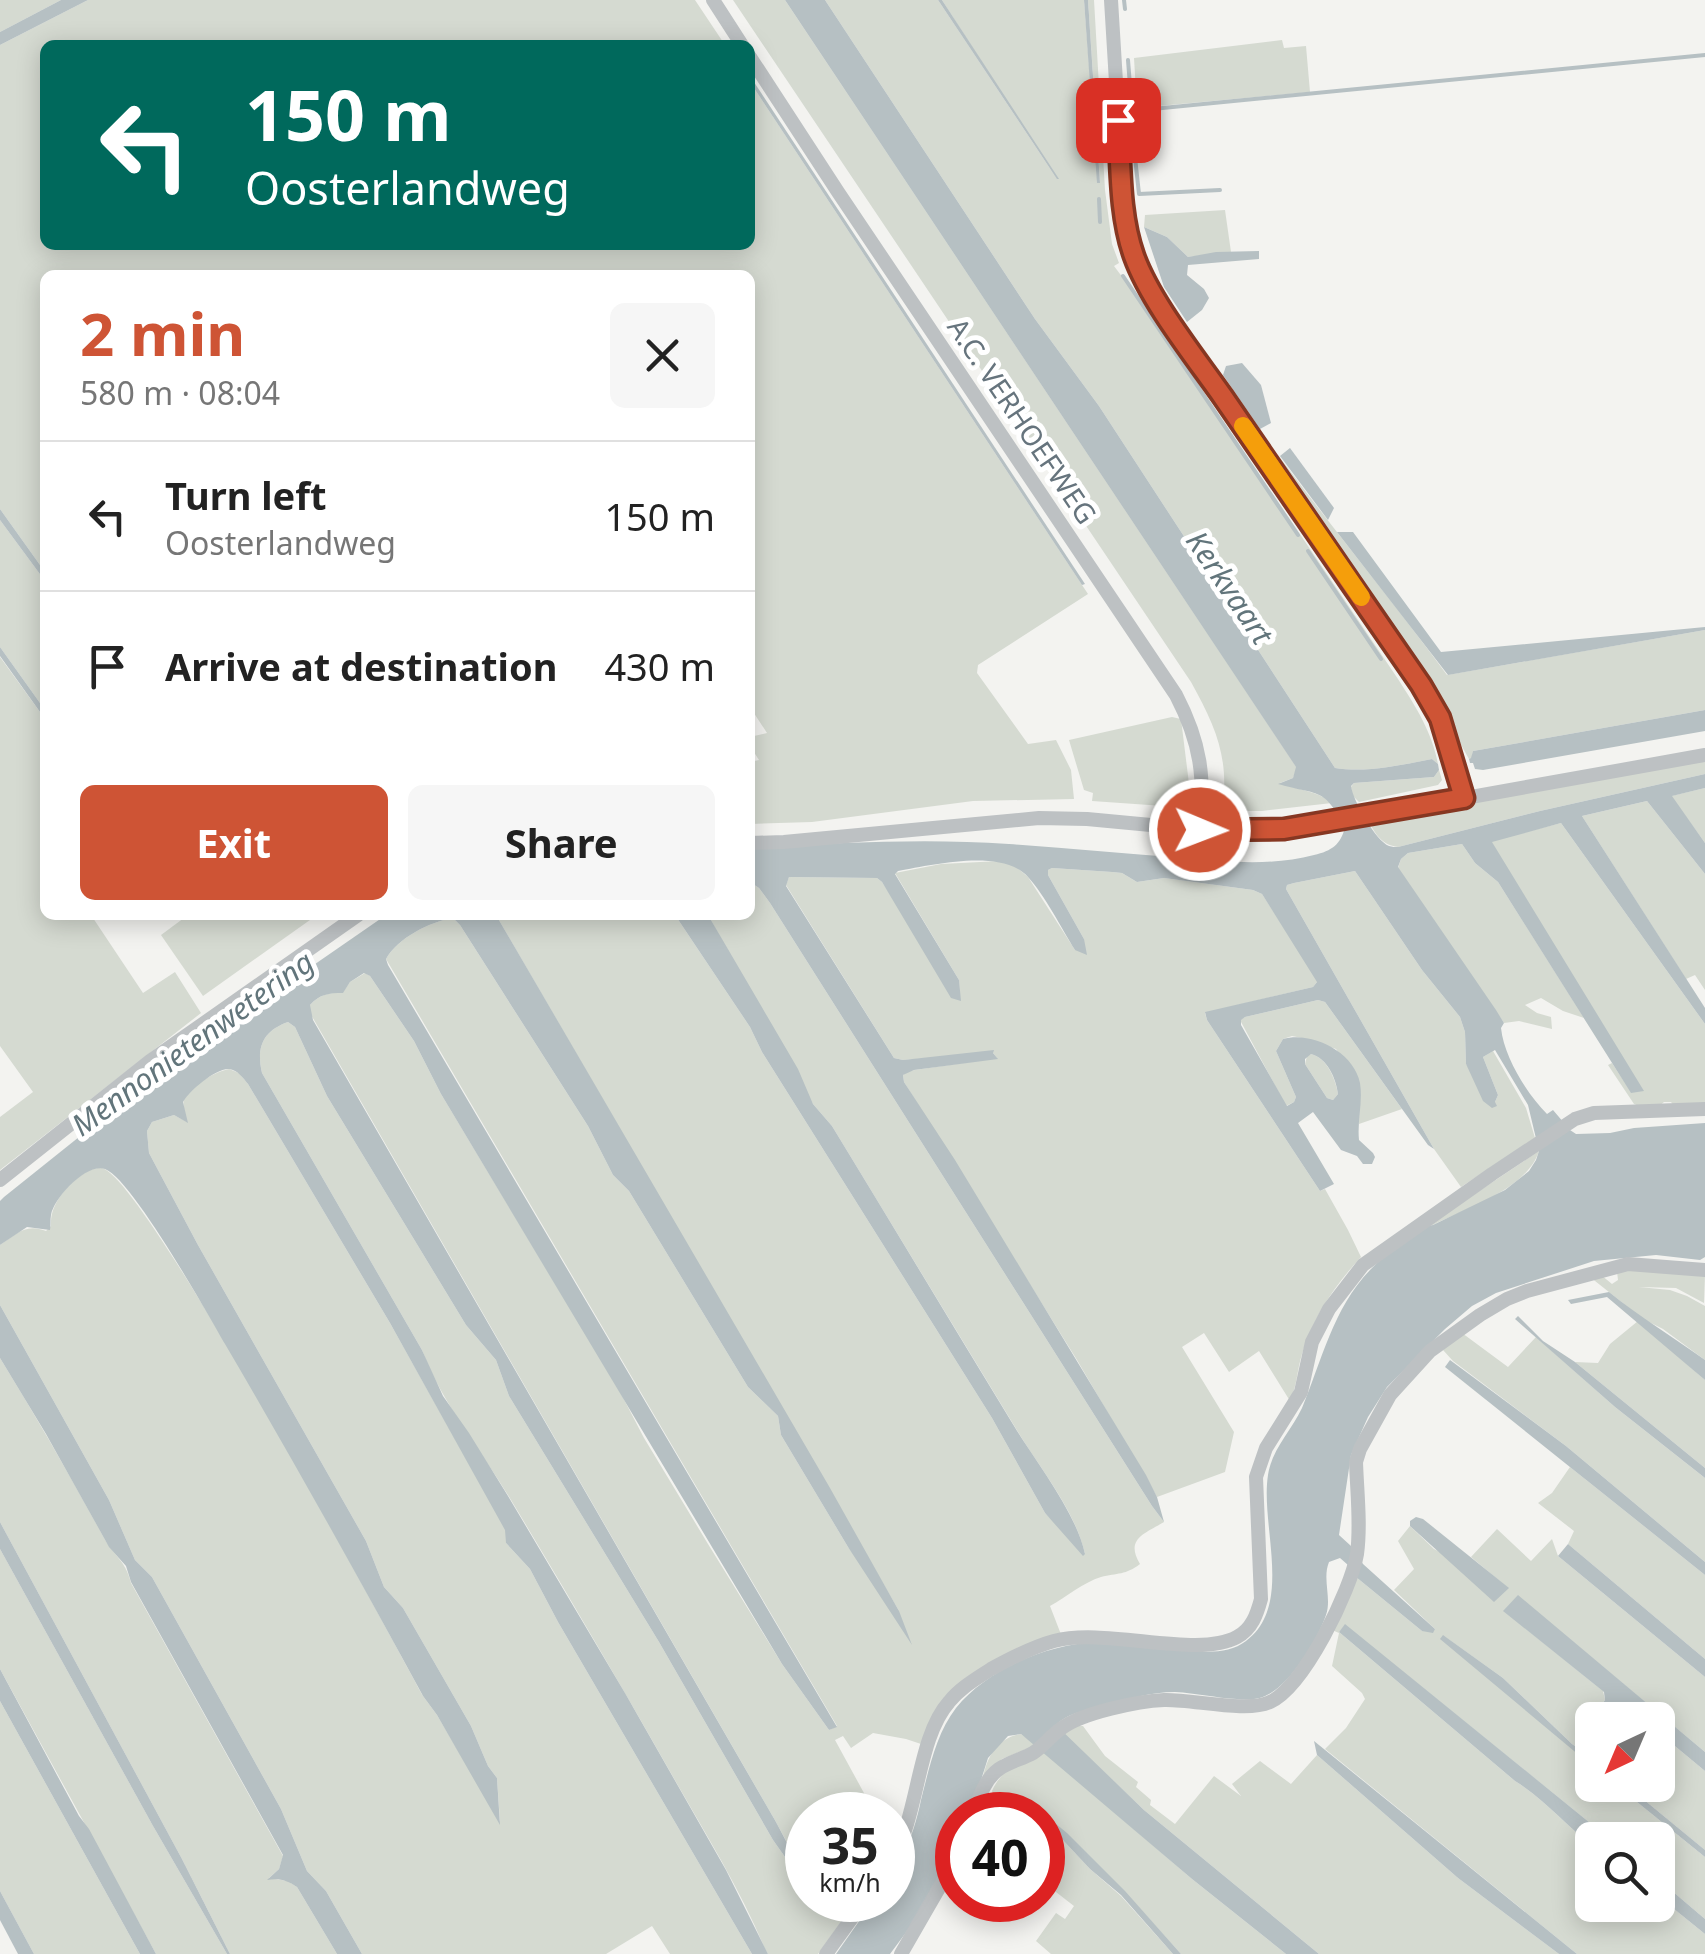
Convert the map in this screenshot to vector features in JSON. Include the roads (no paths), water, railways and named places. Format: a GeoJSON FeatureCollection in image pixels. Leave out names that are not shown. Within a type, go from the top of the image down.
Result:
{"type":"FeatureCollection","features":[{"type":"Feature","properties":{"kind":"street"},"geometry":{"type":"LineString","coordinates":[[713,0],[739,40]]}},
{"type":"Feature","properties":{"kind":"street"},"geometry":{"type":"LineString","coordinates":[[1111,0],[1123,197],[1134,257],[1153,294],[1421,685],[1440,718],[1464,798]]}},
{"type":"Feature","properties":{"kind":"street","name":"A.C. VERHOEFWEG"},"geometry":{"type":"LineString","coordinates":[[755,65],[1176,695],[1198,747],[1202,786],[1200,830]]}},
{"type":"Feature","properties":{"kind":"street"},"geometry":{"type":"LineString","coordinates":[[755,843],[1039,818],[1264,831],[1705,755]]}},
{"type":"Feature","properties":{"kind":"street"},"geometry":{"type":"LineString","coordinates":[[0,1180],[150,1061],[351,920]]}},
{"type":"Feature","properties":{"kind":"street"},"geometry":{"type":"LineString","coordinates":[[915,1797],[932,1732],[946,1705],[963,1688],[1017,1655],[1056,1640],[1223,1642],[1249,1628],[1262,1599],[1256,1477],[1260,1463],[1300,1392],[1312,1342],[1329,1309],[1364,1265],[1575,1119],[1594,1113],[1705,1109]]}},
{"type":"Feature","properties":{"kind":"street"},"geometry":{"type":"LineString","coordinates":[[982,1792],[1000,1768],[1036,1751],[1077,1719],[1163,1700],[1268,1704],[1287,1691],[1323,1636],[1352,1576],[1358,1550],[1357,1457],[1390,1395],[1430,1351],[1480,1315],[1527,1292],[1628,1264],[1705,1270]]}},
{"type":"Feature","properties":{"kind":"street"},"geometry":{"type":"LineString","coordinates":[[901,1954],[935,1895]]}},
{"type":"Feature","properties":{"kind":"street"},"geometry":{"type":"LineString","coordinates":[[826,1954],[849,1922]]}},
{"type":"Feature","properties":{"kind":"waterway"},"geometry":{"type":"LineString","coordinates":[[1124,0],[1125,9]]}},
{"type":"Feature","properties":{"kind":"waterway"},"geometry":{"type":"LineString","coordinates":[[1128,60],[1132,111],[1705,55]]}},
{"type":"Feature","properties":{"kind":"waterway"},"geometry":{"type":"LineString","coordinates":[[1132,111],[1132,129]]}},
{"type":"Feature","properties":{"kind":"waterway"},"geometry":{"type":"LineString","coordinates":[[1134,148],[1139,194],[1220,190]]}},
{"type":"Feature","properties":{"kind":"waterway"},"geometry":{"type":"LineString","coordinates":[[1099,199],[1100,222]]}},
{"type":"Feature","properties":{"kind":"waterway"},"geometry":{"type":"LineString","coordinates":[[1123,276],[1298,535]]}},
{"type":"Feature","properties":{"kind":"waterway"},"geometry":{"type":"LineString","coordinates":[[1308,551],[1381,659]]}},
{"type":"Feature","properties":{"kind":"water label","name":"Kerkvaart"},"geometry":{"type":"Point","coordinates":[1229,588]}},
{"type":"Feature","properties":{"kind":"water label","name":"Mennonietenwetering"},"geometry":{"type":"Point","coordinates":[193,1044]}}]}
